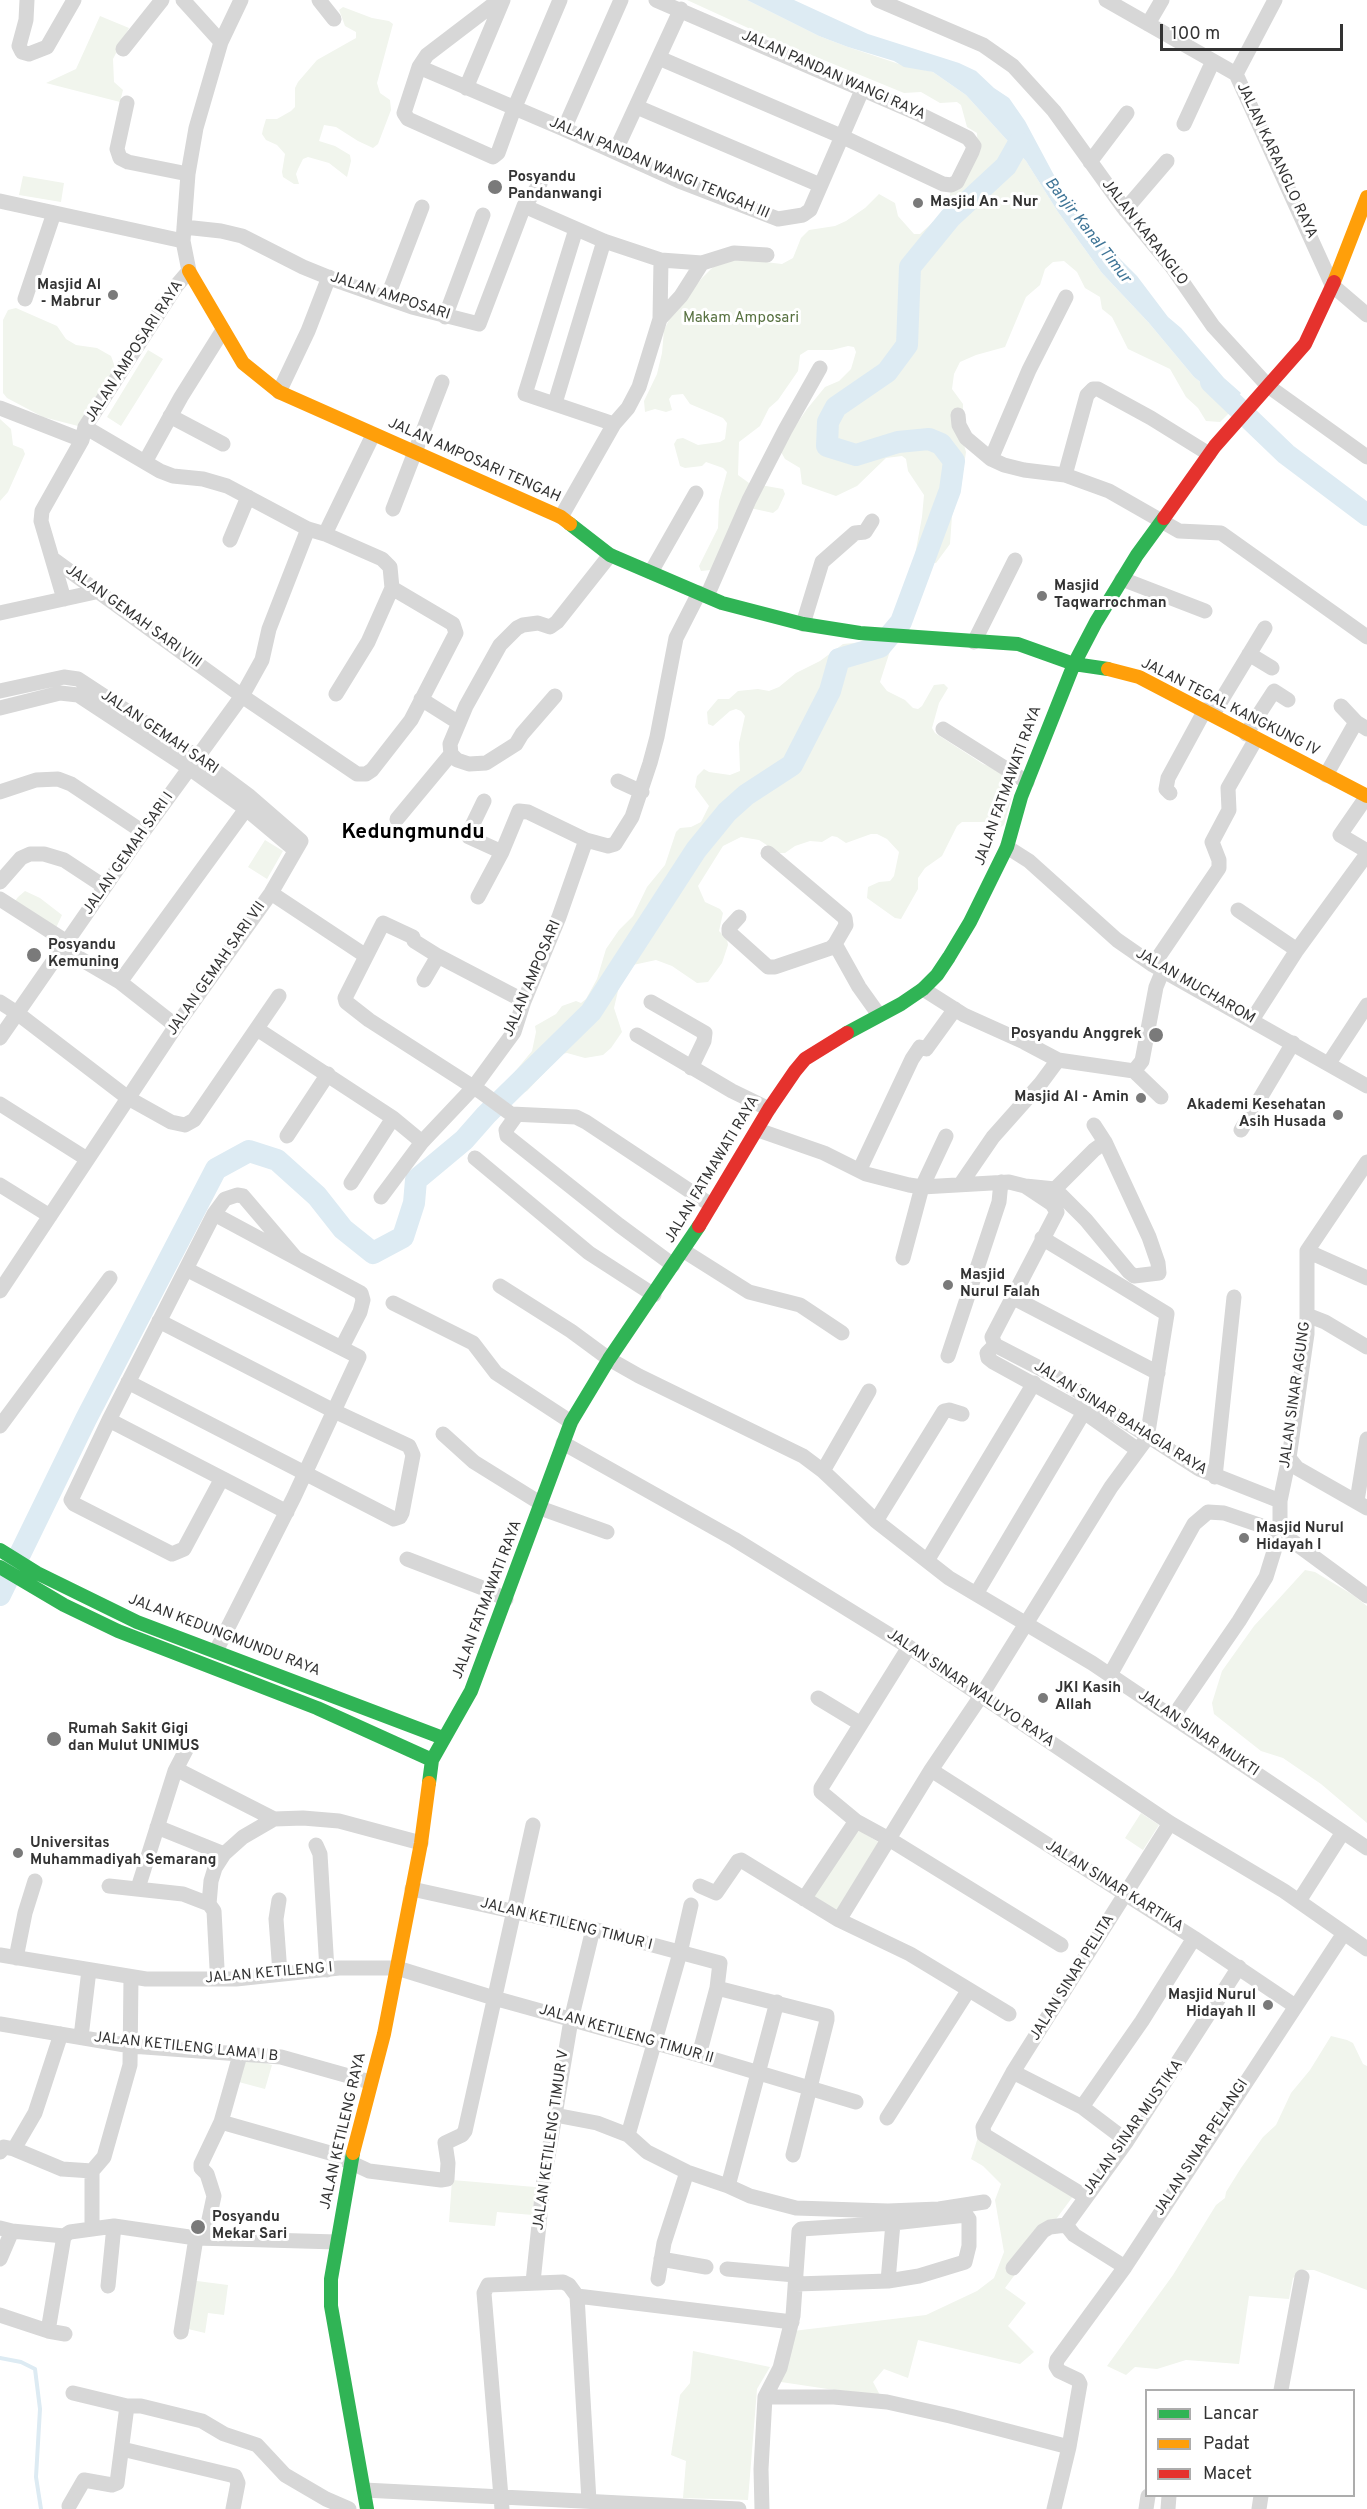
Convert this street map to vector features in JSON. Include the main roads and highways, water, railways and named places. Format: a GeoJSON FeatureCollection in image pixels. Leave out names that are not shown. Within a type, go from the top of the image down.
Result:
{"type":"FeatureCollection","features":[{"type":"Feature","properties":{"kind":"main road","name":"JALAN FATMAWATI RAYA"},"geometry":{"type":"LineString","coordinates":[[432,1760],[471,1691],[571,1422],[609,1359],[684,1251],[769,1109],[805,1059],[825,1045],[923,989],[937,975],[959,941],[1007,847],[1027,782],[1074,664],[1122,579],[1212,450],[1305,344],[1349,248],[1367,197]]}},
{"type":"Feature","properties":{"kind":"main road","name":"JALAN AMPOSARI TENGAH"},"geometry":{"type":"LineString","coordinates":[[189,271],[243,363],[279,392],[561,517],[610,555],[749,611],[802,624],[860,633],[974,642]]}},
{"type":"Feature","properties":{"kind":"main road","name":"JALAN TEGAL KANGKUNG IV"},"geometry":{"type":"LineString","coordinates":[[974,642],[1023,645],[1074,664],[1101,667],[1139,677],[1367,796]]}},
{"type":"Feature","properties":{"kind":"main road","name":"JALAN KEDUNGMUNDU RAYA"},"geometry":{"type":"LineString","coordinates":[[0,1550],[37,1574],[317,1708],[432,1760]]}},
{"type":"Feature","properties":{"kind":"main road","name":"JALAN KEDUNGMUNDU RAYA"},"geometry":{"type":"LineString","coordinates":[[0,1567],[64,1605],[136,1638],[213,1658],[324,1692],[443,1738]]}},
{"type":"Feature","properties":{"kind":"main road"},"geometry":{"type":"LineString","coordinates":[[136,1638],[142,1624]]}},
{"type":"Feature","properties":{"kind":"main road"},"geometry":{"type":"LineString","coordinates":[[317,1708],[324,1692]]}},
{"type":"Feature","properties":{"kind":"main road","name":"JALAN KETILENG RAYA"},"geometry":{"type":"LineString","coordinates":[[367,2509],[331,2306],[331,2279],[350,2164],[384,2034],[421,1843],[432,1760]]}},
{"type":"Feature","properties":{"kind":"water"},"geometry":{"type":"Polygon","coordinates":[[[747,0],[794,0],[868,34],[959,63],[976,71],[1009,98],[1025,121],[1063,192],[1092,231],[1137,276],[1168,317],[1181,328],[1224,378],[1241,393],[1231,406],[1194,377],[1149,323],[1102,273],[1058,212],[1026,161],[966,95],[933,72],[904,67],[894,61],[819,36],[747,0]]]}},
{"type":"Feature","properties":{"kind":"waterway"},"geometry":{"type":"LineString","coordinates":[[0,1595],[86,1419],[216,1169],[249,1151],[277,1160],[317,1196],[343,1229],[373,1253],[403,1237],[414,1203],[416,1180],[464,1140],[486,1115],[591,1012],[696,850],[727,812],[746,795],[792,765],[830,691],[839,659],[880,647],[901,622],[950,490],[954,461],[941,444],[929,439],[898,442],[856,455],[827,446],[828,422],[836,407],[887,372],[907,345],[910,267],[950,218],[1006,166],[1019,143]]}},
{"type":"Feature","properties":{"kind":"waterway","name":"Banjir Kanal Timur"},"geometry":{"type":"LineString","coordinates":[[1211,382],[1286,454],[1367,515]]}},
{"type":"Feature","properties":{"kind":"waterway"},"geometry":{"type":"LineString","coordinates":[[0,2358],[21,2362],[35,2369],[40,2409],[36,2477],[41,2509]]}},
{"type":"Feature","properties":{"kind":"place","name":"Posyandu Pandanwangi"},"geometry":{"type":"Point","coordinates":[495,187]}},
{"type":"Feature","properties":{"kind":"place","name":"Masjid An - Nur"},"geometry":{"type":"Point","coordinates":[918,203]}},
{"type":"Feature","properties":{"kind":"place","name":"Masjid Al - Mabrur"},"geometry":{"type":"Point","coordinates":[113,295]}},
{"type":"Feature","properties":{"kind":"place","name":"Masjid Taqwarrochman"},"geometry":{"type":"Point","coordinates":[1042,596]}},
{"type":"Feature","properties":{"kind":"place","name":"Posyandu Kemuning"},"geometry":{"type":"Point","coordinates":[34,955]}},
{"type":"Feature","properties":{"kind":"place","name":"Posyandu Anggrek"},"geometry":{"type":"Point","coordinates":[1156,1035]}},
{"type":"Feature","properties":{"kind":"place","name":"Masjid Al - Amin"},"geometry":{"type":"Point","coordinates":[1141,1098]}},
{"type":"Feature","properties":{"kind":"place","name":"Akademi Kesehatan Asih Husada"},"geometry":{"type":"Point","coordinates":[1338,1115]}},
{"type":"Feature","properties":{"kind":"place","name":"Masjid Nurul Falah"},"geometry":{"type":"Point","coordinates":[948,1285]}},
{"type":"Feature","properties":{"kind":"place","name":"Masjid Nurul Hidayah I"},"geometry":{"type":"Point","coordinates":[1244,1538]}},
{"type":"Feature","properties":{"kind":"place","name":"JKI Kasih Allah"},"geometry":{"type":"Point","coordinates":[1043,1698]}},
{"type":"Feature","properties":{"kind":"place","name":"Rumah Sakit Gigi dan Mulut UNIMUS"},"geometry":{"type":"Point","coordinates":[54,1739]}},
{"type":"Feature","properties":{"kind":"place","name":"Universitas Muhammadiyah Semarang"},"geometry":{"type":"Point","coordinates":[18,1853]}},
{"type":"Feature","properties":{"kind":"place","name":"Masjid Nurul Hidayah II"},"geometry":{"type":"Point","coordinates":[1268,2005]}},
{"type":"Feature","properties":{"kind":"place","name":"Posyandu Mekar Sari"},"geometry":{"type":"Point","coordinates":[198,2227]}},
{"type":"Feature","properties":{"kind":"district","name":"Kedungmundu"},"geometry":{"type":"Point","coordinates":[413,834]}},
{"type":"Feature","properties":{"kind":"park label","name":"Makam Amposari"},"geometry":{"type":"Point","coordinates":[741,319]}}]}
